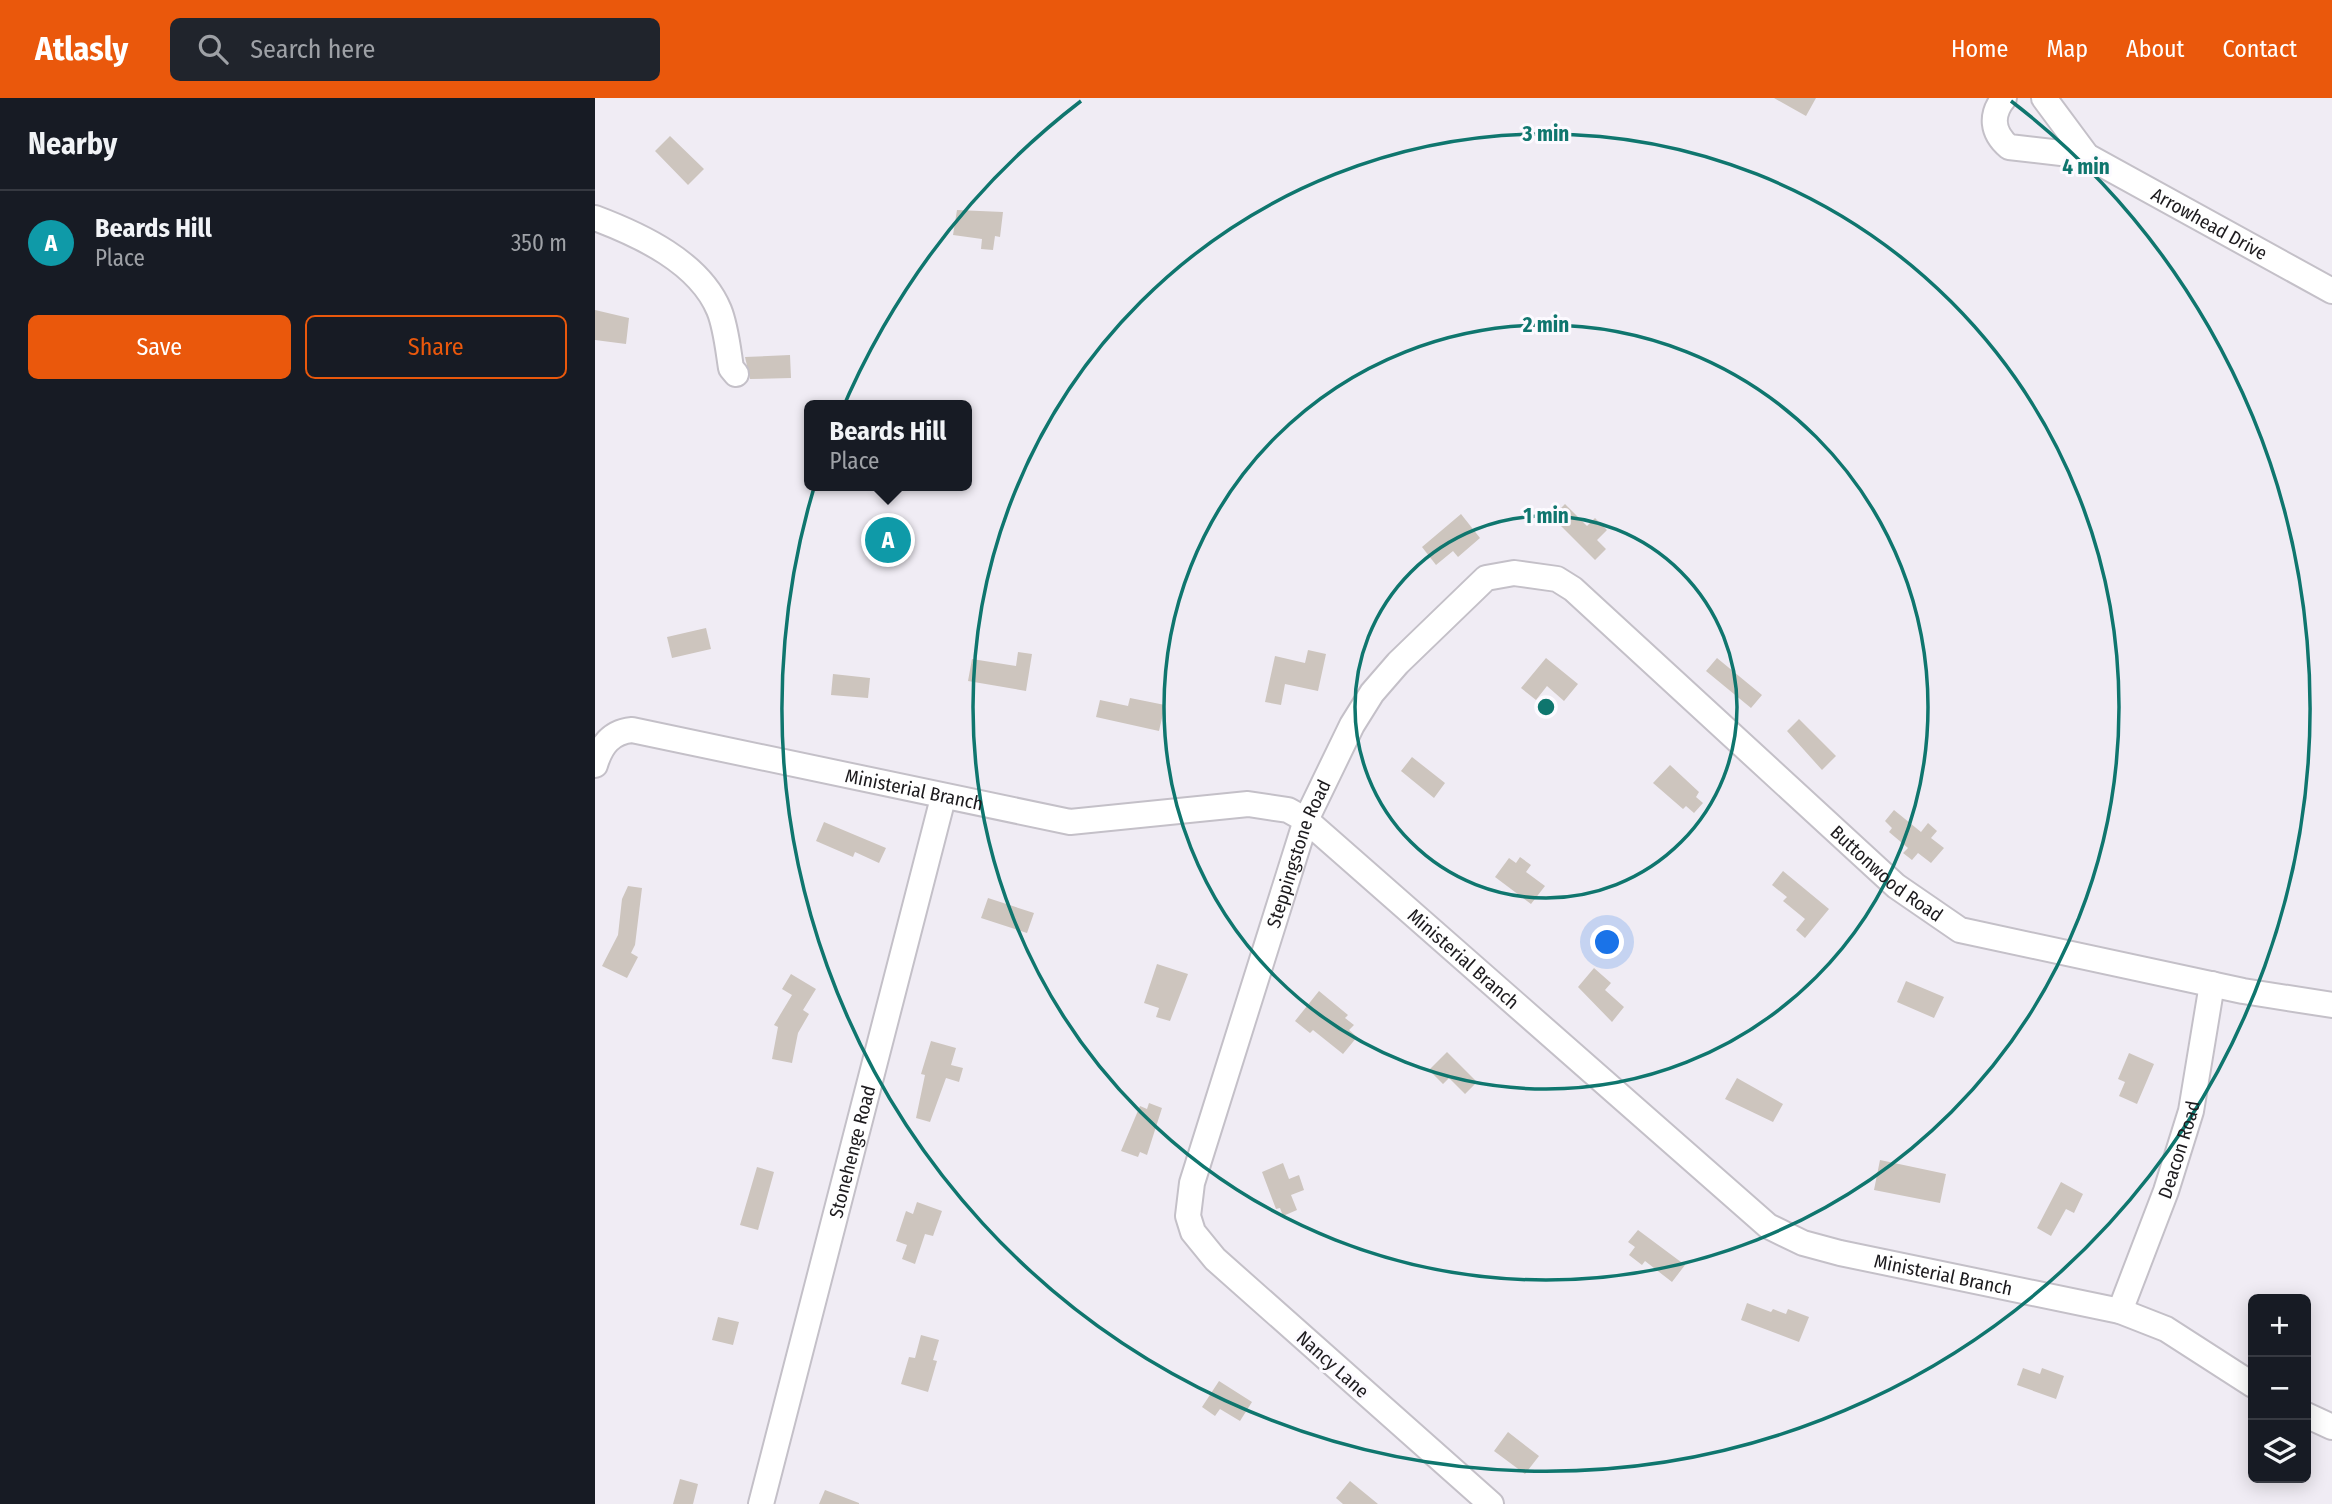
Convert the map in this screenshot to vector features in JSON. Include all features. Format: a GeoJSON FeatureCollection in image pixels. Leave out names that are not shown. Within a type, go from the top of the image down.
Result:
{"type":"FeatureCollection","features":[{"type":"Feature","properties":{"kind":"street","name":"Arrowhead Drive"},"geometry":{"type":"LineString","coordinates":[[2004,98],[1994,118],[1997,133],[2009,147],[2087,156],[2332,291]]}},
{"type":"Feature","properties":{"kind":"street","name":"Arrowhead Drive"},"geometry":{"type":"LineString","coordinates":[[2044,98],[2087,156]]}},
{"type":"Feature","properties":{"kind":"street"},"geometry":{"type":"LineString","coordinates":[[595,218],[632,232],[698,278],[718,309],[731,368],[736,374]]}},
{"type":"Feature","properties":{"kind":"street","name":"Steppingstone Road"},"geometry":{"type":"LineString","coordinates":[[1188,1216],[1192,1183],[1210,1121],[1306,820],[1352,725],[1384,678],[1486,579],[1503,573],[1525,575]]}},
{"type":"Feature","properties":{"kind":"street","name":"Buttonwood Road"},"geometry":{"type":"LineString","coordinates":[[1525,575],[1557,579],[1573,589],[1877,869],[1960,930],[2212,984],[2332,1005]]}},
{"type":"Feature","properties":{"kind":"street","name":"Ministerial Branch"},"geometry":{"type":"LineString","coordinates":[[595,765],[610,738],[620,731],[642,732],[943,798],[1070,822],[1248,804],[1288,810],[1306,820],[1768,1226],[1803,1243],[1840,1253],[2120,1311],[2166,1329],[2248,1382]]}},
{"type":"Feature","properties":{"kind":"street","name":"Stonehenge Road"},"geometry":{"type":"LineString","coordinates":[[761,1504],[943,798]]}},
{"type":"Feature","properties":{"kind":"street","name":"Deacon Road"},"geometry":{"type":"LineString","coordinates":[[2120,1311],[2166,1191],[2191,1111],[2212,984]]}},
{"type":"Feature","properties":{"kind":"street","name":"Nancy Lane"},"geometry":{"type":"LineString","coordinates":[[1188,1216],[1193,1232],[1209,1254],[1491,1504]]}},
{"type":"Feature","properties":{"kind":"street"},"geometry":{"type":"LineString","coordinates":[[2311,1417],[2332,1427]]}},
{"type":"Feature","properties":{"kind":"building"},"geometry":{"type":"Polygon","coordinates":[[[1774,98],[1816,98],[1806,116],[1774,98]]]}},
{"type":"Feature","properties":{"kind":"building"},"geometry":{"type":"Polygon","coordinates":[[[670,136],[704,169],[688,185],[655,151],[670,136]]]}},
{"type":"Feature","properties":{"kind":"building"},"geometry":{"type":"Polygon","coordinates":[[[957,210],[1003,212],[1000,237],[995,236],[993,250],[981,249],[982,239],[953,235],[957,210]]]}},
{"type":"Feature","properties":{"kind":"building"},"geometry":{"type":"Polygon","coordinates":[[[595,310],[629,318],[626,344],[595,340],[595,310]]]}},
{"type":"Feature","properties":{"kind":"building"},"geometry":{"type":"Polygon","coordinates":[[[790,355],[791,378],[750,379],[745,357],[790,355]]]}},
{"type":"Feature","properties":{"kind":"building"},"geometry":{"type":"Polygon","coordinates":[[[1565,504],[1587,526],[1595,518],[1607,530],[1597,540],[1606,549],[1595,560],[1552,517],[1565,504]]]}},
{"type":"Feature","properties":{"kind":"building"},"geometry":{"type":"Polygon","coordinates":[[[1461,514],[1480,538],[1458,557],[1453,551],[1436,565],[1422,547],[1461,514]]]}},
{"type":"Feature","properties":{"kind":"building"},"geometry":{"type":"Polygon","coordinates":[[[706,628],[711,649],[672,658],[667,637],[706,628]]]}},
{"type":"Feature","properties":{"kind":"building"},"geometry":{"type":"Polygon","coordinates":[[[1308,650],[1326,654],[1318,691],[1285,684],[1281,705],[1265,702],[1275,656],[1305,663],[1308,650]]]}},
{"type":"Feature","properties":{"kind":"building"},"geometry":{"type":"Polygon","coordinates":[[[1018,652],[1032,654],[1026,691],[968,681],[972,659],[1016,666],[1018,652]]]}},
{"type":"Feature","properties":{"kind":"building"},"geometry":{"type":"Polygon","coordinates":[[[1546,658],[1578,684],[1564,701],[1547,686],[1536,700],[1521,688],[1546,658]]]}},
{"type":"Feature","properties":{"kind":"building"},"geometry":{"type":"Polygon","coordinates":[[[1717,658],[1762,695],[1751,708],[1706,671],[1717,658]]]}},
{"type":"Feature","properties":{"kind":"building"},"geometry":{"type":"Polygon","coordinates":[[[833,674],[870,678],[868,698],[831,695],[833,674]]]}},
{"type":"Feature","properties":{"kind":"building"},"geometry":{"type":"Polygon","coordinates":[[[1130,698],[1165,705],[1159,731],[1096,717],[1100,700],[1128,706],[1130,698]]]}},
{"type":"Feature","properties":{"kind":"building"},"geometry":{"type":"Polygon","coordinates":[[[1799,719],[1836,756],[1822,770],[1787,731],[1799,719]]]}},
{"type":"Feature","properties":{"kind":"building"},"geometry":{"type":"Polygon","coordinates":[[[1412,757],[1445,783],[1434,798],[1401,771],[1412,757]]]}},
{"type":"Feature","properties":{"kind":"building"},"geometry":{"type":"Polygon","coordinates":[[[1670,765],[1699,792],[1696,797],[1703,803],[1694,813],[1686,806],[1683,809],[1653,783],[1670,765]]]}},
{"type":"Feature","properties":{"kind":"building"},"geometry":{"type":"Polygon","coordinates":[[[1894,810],[1921,832],[1928,823],[1937,831],[1931,838],[1944,848],[1931,863],[1918,853],[1912,860],[1903,853],[1908,848],[1889,832],[1892,828],[1885,821],[1894,810]]]}},
{"type":"Feature","properties":{"kind":"building"},"geometry":{"type":"Polygon","coordinates":[[[824,822],[886,848],[879,863],[855,852],[853,857],[816,841],[824,822]]]}},
{"type":"Feature","properties":{"kind":"building"},"geometry":{"type":"Polygon","coordinates":[[[1520,857],[1531,865],[1526,872],[1545,886],[1531,904],[1495,877],[1509,858],[1516,863],[1520,857]]]}},
{"type":"Feature","properties":{"kind":"building"},"geometry":{"type":"Polygon","coordinates":[[[1783,871],[1829,909],[1805,938],[1796,930],[1805,919],[1783,901],[1787,897],[1772,885],[1783,871]]]}},
{"type":"Feature","properties":{"kind":"building"},"geometry":{"type":"Polygon","coordinates":[[[628,886],[642,888],[635,945],[631,953],[638,957],[627,978],[602,966],[618,935],[622,899],[628,886]]]}},
{"type":"Feature","properties":{"kind":"building"},"geometry":{"type":"Polygon","coordinates":[[[988,898],[1034,913],[1027,933],[981,918],[988,898]]]}},
{"type":"Feature","properties":{"kind":"building"},"geometry":{"type":"Polygon","coordinates":[[[1157,964],[1188,974],[1170,1021],[1156,1017],[1159,1008],[1144,1003],[1157,964]]]}},
{"type":"Feature","properties":{"kind":"building"},"geometry":{"type":"Polygon","coordinates":[[[1594,968],[1611,983],[1605,990],[1624,1007],[1612,1022],[1578,987],[1594,968]]]}},
{"type":"Feature","properties":{"kind":"building"},"geometry":{"type":"Polygon","coordinates":[[[791,974],[816,989],[803,1010],[809,1014],[798,1033],[792,1063],[772,1059],[778,1027],[774,1025],[792,995],[782,989],[791,974]]]}},
{"type":"Feature","properties":{"kind":"building"},"geometry":{"type":"Polygon","coordinates":[[[1906,981],[1944,997],[1934,1018],[1897,1002],[1906,981]]]}},
{"type":"Feature","properties":{"kind":"building"},"geometry":{"type":"Polygon","coordinates":[[[1319,991],[1348,1015],[1345,1018],[1354,1025],[1349,1030],[1357,1037],[1343,1054],[1313,1030],[1310,1033],[1295,1021],[1319,991]]]}},
{"type":"Feature","properties":{"kind":"building"},"geometry":{"type":"Polygon","coordinates":[[[931,1041],[956,1048],[951,1065],[963,1068],[959,1082],[946,1078],[930,1122],[916,1118],[925,1075],[921,1074],[931,1041]]]}},
{"type":"Feature","properties":{"kind":"building"},"geometry":{"type":"Polygon","coordinates":[[[1447,1052],[1477,1082],[1465,1094],[1449,1078],[1443,1084],[1429,1070],[1447,1052]]]}},
{"type":"Feature","properties":{"kind":"building"},"geometry":{"type":"Polygon","coordinates":[[[2129,1053],[2154,1064],[2137,1104],[2119,1096],[2125,1082],[2118,1079],[2129,1053]]]}},
{"type":"Feature","properties":{"kind":"building"},"geometry":{"type":"Polygon","coordinates":[[[1737,1078],[1783,1104],[1773,1122],[1725,1099],[1737,1078]]]}},
{"type":"Feature","properties":{"kind":"building"},"geometry":{"type":"Polygon","coordinates":[[[1149,1103],[1162,1108],[1147,1155],[1140,1152],[1138,1157],[1121,1151],[1140,1106],[1147,1109],[1149,1103]]]}},
{"type":"Feature","properties":{"kind":"building"},"geometry":{"type":"Polygon","coordinates":[[[1880,1160],[1946,1174],[1940,1203],[1874,1190],[1880,1160]]]}},
{"type":"Feature","properties":{"kind":"building"},"geometry":{"type":"Polygon","coordinates":[[[1283,1163],[1289,1179],[1299,1175],[1304,1190],[1291,1195],[1297,1210],[1283,1216],[1280,1208],[1276,1209],[1262,1172],[1283,1163]]]}},
{"type":"Feature","properties":{"kind":"building"},"geometry":{"type":"Polygon","coordinates":[[[757,1167],[774,1172],[758,1230],[740,1225],[757,1167]]]}},
{"type":"Feature","properties":{"kind":"building"},"geometry":{"type":"Polygon","coordinates":[[[2061,1182],[2083,1194],[2074,1213],[2066,1209],[2051,1236],[2037,1228],[2061,1182]]]}},
{"type":"Feature","properties":{"kind":"building"},"geometry":{"type":"Polygon","coordinates":[[[917,1202],[942,1211],[933,1236],[925,1234],[915,1264],[902,1259],[907,1245],[896,1241],[906,1211],[913,1214],[917,1202]]]}},
{"type":"Feature","properties":{"kind":"building"},"geometry":{"type":"Polygon","coordinates":[[[1638,1230],[1685,1265],[1672,1282],[1645,1261],[1642,1265],[1629,1255],[1635,1247],[1628,1242],[1638,1230]]]}},
{"type":"Feature","properties":{"kind":"building"},"geometry":{"type":"Polygon","coordinates":[[[1747,1303],[1771,1312],[1773,1309],[1786,1314],[1788,1309],[1809,1317],[1799,1342],[1741,1320],[1747,1303]]]}},
{"type":"Feature","properties":{"kind":"building"},"geometry":{"type":"Polygon","coordinates":[[[718,1317],[739,1322],[733,1345],[712,1340],[718,1317]]]}},
{"type":"Feature","properties":{"kind":"building"},"geometry":{"type":"Polygon","coordinates":[[[921,1335],[939,1340],[933,1360],[937,1361],[928,1392],[901,1384],[909,1357],[915,1358],[921,1335]]]}},
{"type":"Feature","properties":{"kind":"building"},"geometry":{"type":"Polygon","coordinates":[[[2023,1368],[2040,1374],[2042,1368],[2064,1376],[2056,1399],[2017,1385],[2023,1368]]]}},
{"type":"Feature","properties":{"kind":"building"},"geometry":{"type":"Polygon","coordinates":[[[1219,1381],[1252,1402],[1240,1421],[1220,1409],[1215,1416],[1202,1407],[1219,1381]]]}},
{"type":"Feature","properties":{"kind":"building"},"geometry":{"type":"Polygon","coordinates":[[[1508,1432],[1539,1456],[1525,1474],[1494,1451],[1508,1432]]]}},
{"type":"Feature","properties":{"kind":"building"},"geometry":{"type":"Polygon","coordinates":[[[680,1479],[698,1484],[693,1504],[673,1504],[680,1479]]]}},
{"type":"Feature","properties":{"kind":"building"},"geometry":{"type":"Polygon","coordinates":[[[1350,1481],[1378,1504],[1343,1504],[1336,1498],[1350,1481]]]}},
{"type":"Feature","properties":{"kind":"building"},"geometry":{"type":"Polygon","coordinates":[[[825,1490],[859,1503],[859,1504],[819,1504],[825,1490]]]}},
{"type":"Feature","properties":{"kind":"place","name":"Beards Hill"},"geometry":{"type":"Point","coordinates":[888,540]}}]}
